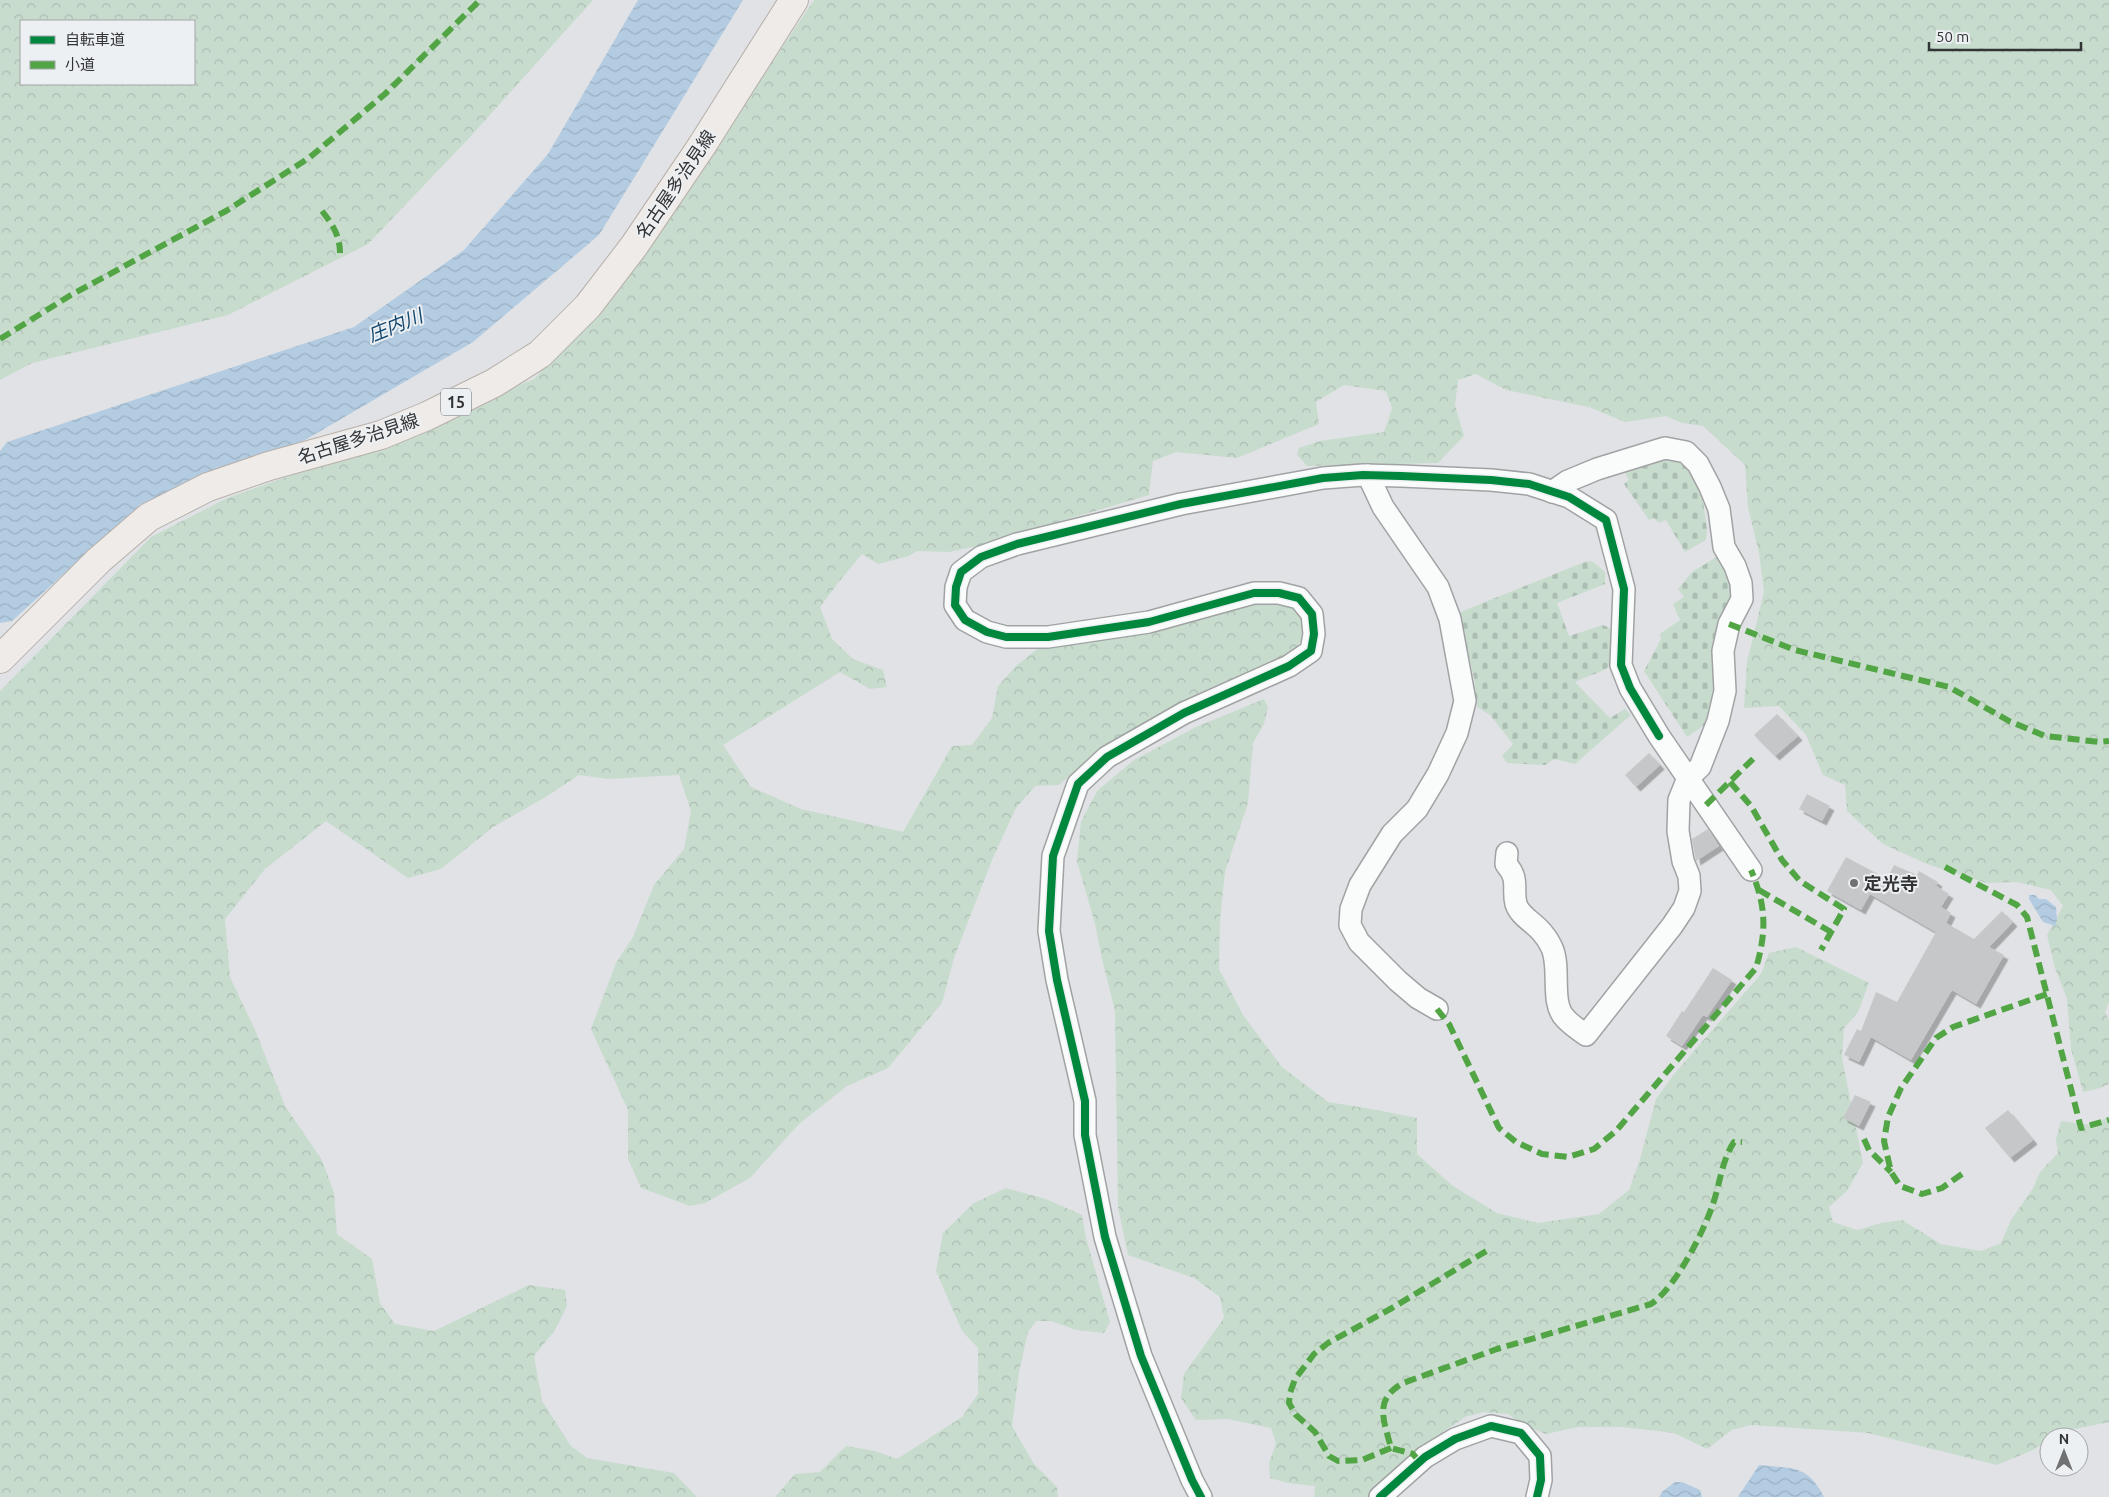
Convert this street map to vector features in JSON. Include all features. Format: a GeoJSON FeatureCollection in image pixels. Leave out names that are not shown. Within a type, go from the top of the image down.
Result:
{"type":"FeatureCollection","features":[{"type":"Feature","properties":{"kind":"main road","name":"名古屋多治見線"},"geometry":{"type":"LineString","coordinates":[[0,658],[99,560],[149,517],[208,487],[269,466],[381,435],[427,416],[494,383],[540,354],[588,306],[634,246],[794,0]]}},
{"type":"Feature","properties":{"kind":"street"},"geometry":{"type":"LineString","coordinates":[[1508,853],[1506,864],[1512,871],[1516,887],[1516,904],[1544,934],[1553,950],[1557,974],[1555,994],[1563,1017],[1586,1035],[1684,908],[1690,891],[1689,876],[1678,831],[1679,800],[1688,778],[1700,767],[1718,721],[1725,691],[1723,651],[1729,624],[1742,599],[1741,584],[1735,566],[1724,547],[1719,509],[1698,464],[1686,452],[1664,448],[1597,469],[1568,481],[1552,492]]}},
{"type":"Feature","properties":{"kind":"street"},"geometry":{"type":"LineString","coordinates":[[1368,475],[1383,507],[1438,587],[1450,619],[1465,701],[1457,733],[1438,774],[1417,809],[1392,834],[1360,885],[1351,909],[1350,926],[1359,942],[1398,981],[1418,998],[1437,1009]]}},
{"type":"Feature","properties":{"kind":"street"},"geometry":{"type":"LineString","coordinates":[[1201,1497],[1192,1480],[1141,1356],[1105,1237],[1085,1135],[1085,1101],[1057,980],[1049,930],[1053,856],[1078,784],[1107,757],[1184,712],[1290,666],[1311,651],[1314,634],[1312,614],[1299,598],[1279,593],[1254,593],[1148,622],[1048,637],[1006,638],[987,632],[965,620],[955,604],[956,587],[961,572],[981,557],[1017,544],[1181,504],[1323,478],[1368,475],[1491,480],[1530,484],[1569,497],[1606,520],[1624,589],[1621,665],[1630,688],[1659,736],[1751,870]]}},
{"type":"Feature","properties":{"kind":"street"},"geometry":{"type":"LineString","coordinates":[[1380,1497],[1424,1456],[1455,1439],[1491,1426],[1521,1433],[1540,1456],[1542,1480],[1537,1497]]}},
{"type":"Feature","properties":{"kind":"green space"},"geometry":{"type":"Polygon","coordinates":[[[0,0],[593,0],[471,136],[368,244],[228,315],[32,363],[0,380],[0,0]]]}},
{"type":"Feature","properties":{"kind":"green space"},"geometry":{"type":"Polygon","coordinates":[[[814,0],[2109,0],[2109,1002],[2105,1012],[2109,1020],[2109,1084],[2083,1092],[2071,1049],[2067,999],[2055,968],[2047,935],[2063,906],[2051,890],[2016,882],[1986,883],[1927,864],[1883,844],[1847,811],[1845,785],[1823,775],[1806,735],[1779,706],[1744,708],[1747,662],[1764,592],[1759,553],[1748,507],[1745,465],[1703,426],[1682,423],[1666,416],[1625,422],[1589,407],[1506,390],[1476,374],[1458,380],[1455,405],[1464,436],[1438,463],[1307,466],[1297,455],[1299,448],[1320,441],[1384,432],[1392,408],[1386,391],[1344,385],[1316,402],[1319,424],[1237,458],[1176,452],[1153,461],[1149,495],[977,546],[949,552],[917,551],[909,556],[878,564],[862,554],[838,583],[820,607],[832,639],[853,659],[883,670],[887,687],[870,689],[840,672],[723,745],[751,787],[801,809],[903,832],[952,746],[972,745],[992,718],[998,686],[1017,665],[1040,647],[1254,602],[1279,602],[1292,607],[1301,620],[1303,631],[1301,640],[1286,659],[1181,702],[1104,747],[1059,785],[1035,786],[1016,808],[992,860],[954,958],[942,1003],[888,1068],[847,1086],[799,1124],[750,1178],[705,1203],[690,1206],[641,1188],[628,1159],[628,1110],[591,1029],[616,963],[633,937],[654,885],[684,849],[691,811],[679,775],[608,779],[579,775],[544,798],[493,827],[441,869],[408,878],[326,821],[265,869],[225,919],[230,977],[256,1032],[285,1106],[322,1160],[334,1193],[337,1234],[372,1259],[380,1303],[395,1324],[434,1331],[529,1285],[565,1290],[567,1306],[555,1330],[534,1356],[542,1401],[571,1446],[587,1458],[674,1473],[697,1497],[0,1497],[0,691],[151,537],[227,498],[328,462],[534,379],[621,288],[814,0]]]}},
{"type":"Feature","properties":{"kind":"green space"},"geometry":{"type":"Polygon","coordinates":[[[1683,456],[1700,480],[1707,530],[1706,540],[1685,552],[1666,520],[1659,523],[1654,518],[1649,520],[1624,484],[1629,480],[1625,473],[1650,457],[1683,456]]]}},
{"type":"Feature","properties":{"kind":"green space"},"geometry":{"type":"Polygon","coordinates":[[[1717,557],[1737,589],[1713,719],[1687,737],[1644,671],[1661,639],[1660,634],[1680,620],[1673,604],[1684,597],[1678,589],[1692,572],[1717,557]]]}},
{"type":"Feature","properties":{"kind":"green space"},"geometry":{"type":"Polygon","coordinates":[[[1587,561],[1593,562],[1605,572],[1605,584],[1557,603],[1569,636],[1603,625],[1614,630],[1612,655],[1611,662],[1604,670],[1575,682],[1610,718],[1625,709],[1631,715],[1575,764],[1554,759],[1545,765],[1507,763],[1502,756],[1513,744],[1490,715],[1477,707],[1474,678],[1458,613],[1587,561]]]}},
{"type":"Feature","properties":{"kind":"green space"},"geometry":{"type":"Polygon","coordinates":[[[1264,699],[1268,707],[1264,724],[1253,743],[1248,803],[1225,872],[1220,919],[1219,969],[1243,1015],[1282,1067],[1328,1102],[1417,1118],[1417,1154],[1453,1186],[1497,1213],[1538,1223],[1599,1214],[1629,1190],[1640,1159],[1656,1099],[1675,1073],[1761,974],[1769,953],[1796,947],[1869,983],[1858,1012],[1844,1028],[1842,1058],[1863,1163],[1847,1191],[1829,1207],[1833,1222],[1857,1230],[1881,1223],[1902,1220],[1941,1244],[1981,1251],[2001,1243],[2011,1220],[2033,1188],[2040,1172],[2058,1153],[2056,1139],[2061,1121],[2091,1125],[2109,1117],[2109,1422],[2085,1427],[2039,1427],[2039,1446],[1997,1465],[1868,1433],[1751,1425],[1732,1430],[1707,1449],[1674,1433],[1623,1427],[1578,1427],[1546,1434],[1524,1425],[1508,1414],[1484,1412],[1465,1417],[1440,1434],[1368,1497],[1314,1497],[1315,1486],[1288,1483],[1270,1478],[1269,1463],[1276,1443],[1271,1428],[1228,1419],[1196,1420],[1181,1398],[1184,1374],[1224,1318],[1220,1297],[1194,1278],[1128,1255],[1118,1207],[1115,1011],[1095,924],[1077,861],[1081,822],[1097,791],[1134,760],[1196,727],[1264,699]]]}},
{"type":"Feature","properties":{"kind":"green space"},"geometry":{"type":"Polygon","coordinates":[[[1006,1188],[1046,1199],[1082,1215],[1086,1238],[1110,1322],[1104,1333],[1076,1330],[1051,1321],[1036,1321],[1028,1332],[1019,1372],[1012,1426],[1034,1464],[1057,1487],[1058,1497],[775,1497],[795,1474],[820,1472],[846,1446],[875,1451],[897,1459],[962,1417],[978,1394],[978,1348],[962,1331],[936,1271],[943,1233],[974,1203],[1006,1188]]]}},
{"type":"Feature","properties":{"kind":"water","name":"庄内川"},"geometry":{"type":"Polygon","coordinates":[[[638,0],[743,0],[599,235],[473,342],[305,440],[141,504],[12,621],[0,623],[0,451],[7,442],[354,327],[464,250],[548,154],[638,0]]]}},
{"type":"Feature","properties":{"kind":"water"},"geometry":{"type":"Polygon","coordinates":[[[2029,895],[2035,895],[2039,899],[2046,899],[2056,907],[2057,920],[2055,926],[2043,922],[2029,899],[2029,895]]]}},
{"type":"Feature","properties":{"kind":"water"},"geometry":{"type":"Polygon","coordinates":[[[1759,1465],[1790,1468],[1805,1473],[1818,1486],[1824,1497],[1738,1497],[1759,1465]]]}},
{"type":"Feature","properties":{"kind":"water"},"geometry":{"type":"Polygon","coordinates":[[[1675,1482],[1682,1482],[1700,1490],[1702,1497],[1659,1497],[1663,1491],[1675,1482]]]}},
{"type":"Feature","properties":{"kind":"building"},"geometry":{"type":"Polygon","coordinates":[[[1777,714],[1798,736],[1775,756],[1754,735],[1777,714]]]}},
{"type":"Feature","properties":{"kind":"building"},"geometry":{"type":"Polygon","coordinates":[[[1649,753],[1660,765],[1636,787],[1625,775],[1649,753]]]}},
{"type":"Feature","properties":{"kind":"building"},"geometry":{"type":"Polygon","coordinates":[[[1807,794],[1830,806],[1822,821],[1799,809],[1807,794]]]}},
{"type":"Feature","properties":{"kind":"building"},"geometry":{"type":"Polygon","coordinates":[[[1708,829],[1719,846],[1696,861],[1692,839],[1708,829]]]}},
{"type":"Feature","properties":{"kind":"building"},"geometry":{"type":"Polygon","coordinates":[[[1846,857],[1887,879],[1894,865],[1917,875],[1919,871],[1938,882],[1936,886],[1949,894],[1941,907],[1951,913],[1946,923],[1974,939],[2002,911],[2013,922],[1989,947],[2004,955],[1976,1004],[1952,990],[1911,1060],[1871,1037],[1859,1062],[1844,1055],[1857,1029],[1861,1031],[1876,992],[1897,1002],[1936,932],[1870,894],[1861,910],[1827,891],[1846,857]]]}},
{"type":"Feature","properties":{"kind":"building"},"geometry":{"type":"Polygon","coordinates":[[[1713,968],[1732,980],[1707,1017],[1703,1015],[1682,1046],[1666,1036],[1713,968]]]}},
{"type":"Feature","properties":{"kind":"building"},"geometry":{"type":"Polygon","coordinates":[[[1855,1095],[1871,1102],[1859,1126],[1843,1118],[1855,1095]]]}},
{"type":"Feature","properties":{"kind":"building"},"geometry":{"type":"Polygon","coordinates":[[[2008,1110],[2033,1140],[2010,1158],[1985,1128],[2008,1110]]]}},
{"type":"Feature","properties":{"kind":"marked path"},"geometry":{"type":"LineString","coordinates":[[0,339],[71,295],[226,211],[309,158],[385,94],[480,0]]}},
{"type":"Feature","properties":{"kind":"marked path"},"geometry":{"type":"LineString","coordinates":[[322,211],[335,231],[339,241],[340,253]]}},
{"type":"Feature","properties":{"kind":"marked path"},"geometry":{"type":"LineString","coordinates":[[1729,624],[1795,650],[1949,687],[2009,721],[2045,736],[2099,742],[2109,741]]}},
{"type":"Feature","properties":{"kind":"marked path"},"geometry":{"type":"LineString","coordinates":[[1706,805],[1757,755]]}},
{"type":"Feature","properties":{"kind":"marked path"},"geometry":{"type":"LineString","coordinates":[[1730,782],[1751,806],[1782,860],[1800,881],[1844,909],[1821,950]]}},
{"type":"Feature","properties":{"kind":"marked path"},"geometry":{"type":"LineString","coordinates":[[1945,867],[2017,905],[2027,917],[2081,1128],[2109,1120]]}},
{"type":"Feature","properties":{"kind":"marked path"},"geometry":{"type":"LineString","coordinates":[[1437,1009],[1449,1024],[1499,1128],[1516,1142],[1542,1154],[1568,1157],[1594,1149],[1616,1131],[1756,968],[1762,942],[1763,918],[1760,895],[1751,870]]}},
{"type":"Feature","properties":{"kind":"marked path"},"geometry":{"type":"LineString","coordinates":[[1759,890],[1831,932]]}},
{"type":"Feature","properties":{"kind":"marked path"},"geometry":{"type":"LineString","coordinates":[[1962,1174],[1942,1188],[1922,1194],[1900,1186],[1891,1172],[1884,1141],[1888,1117],[1901,1088],[1936,1038],[1953,1027],[2047,994]]}},
{"type":"Feature","properties":{"kind":"marked path"},"geometry":{"type":"LineString","coordinates":[[1864,1139],[1869,1150],[1891,1172]]}},
{"type":"Feature","properties":{"kind":"marked path"},"geometry":{"type":"LineString","coordinates":[[1419,1461],[1413,1454],[1391,1448],[1383,1411],[1387,1396],[1403,1383],[1497,1349],[1651,1304],[1670,1285],[1696,1244],[1708,1216],[1730,1149],[1734,1142],[1742,1142]]}},
{"type":"Feature","properties":{"kind":"marked path"},"geometry":{"type":"LineString","coordinates":[[1391,1448],[1362,1460],[1338,1461],[1329,1456],[1315,1432],[1296,1415],[1289,1403],[1295,1379],[1314,1354],[1328,1343],[1392,1308],[1488,1250]]}},
{"type":"Feature","properties":{"kind":"cycle path"},"geometry":{"type":"LineString","coordinates":[[1201,1497],[1192,1480],[1141,1356],[1105,1237],[1085,1135],[1085,1101],[1057,980],[1049,931],[1053,856],[1078,784],[1107,757],[1184,713],[1289,666],[1311,651],[1314,634],[1312,614],[1299,598],[1279,593],[1254,593],[1149,622],[1048,637],[1006,637],[987,632],[965,620],[955,605],[956,587],[961,572],[981,557],[1017,544],[1181,504],[1323,478],[1363,475],[1401,476],[1491,480],[1529,484],[1569,497],[1606,520],[1624,589],[1621,665],[1630,688],[1659,736]]}},
{"type":"Feature","properties":{"kind":"cycle path"},"geometry":{"type":"LineString","coordinates":[[1380,1497],[1425,1457],[1455,1439],[1491,1426],[1521,1433],[1540,1456],[1541,1480],[1537,1497]]}},
{"type":"Feature","properties":{"kind":"place","name":"定光寺"},"geometry":{"type":"Point","coordinates":[1854,883]}}]}
